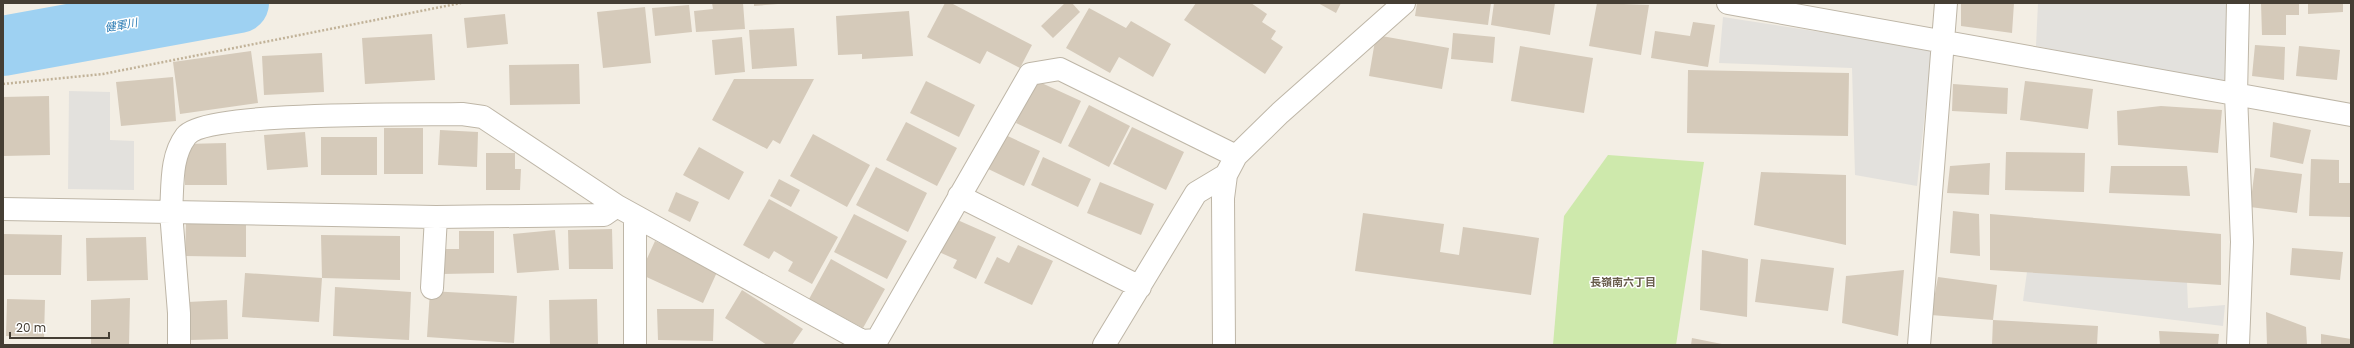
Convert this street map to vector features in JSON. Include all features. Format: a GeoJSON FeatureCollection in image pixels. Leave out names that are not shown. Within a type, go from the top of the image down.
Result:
{"type":"FeatureCollection","features":[{"type":"Feature","properties":{"kind":"street"},"geometry":{"type":"LineString","coordinates":[[1104,345],[1196,194],[1231,166],[1280,113],[1404,3]]}},
{"type":"Feature","properties":{"kind":"street"},"geometry":{"type":"LineString","coordinates":[[1728,3],[2351,115]]}},
{"type":"Feature","properties":{"kind":"street"},"geometry":{"type":"LineString","coordinates":[[1919,345],[1946,3]]}},
{"type":"Feature","properties":{"kind":"street"},"geometry":{"type":"LineString","coordinates":[[2238,3],[2236,95],[2242,242],[2238,345]]}},
{"type":"Feature","properties":{"kind":"street"},"geometry":{"type":"LineString","coordinates":[[178,345],[178,312],[171,212],[174,157],[187,135],[202,127],[249,119],[462,114],[483,117],[626,212],[862,341],[877,340],[1030,74],[1060,69],[1231,166]]}},
{"type":"Feature","properties":{"kind":"street"},"geometry":{"type":"LineString","coordinates":[[1224,345],[1223,198],[1231,166]]}},
{"type":"Feature","properties":{"kind":"street"},"geometry":{"type":"LineString","coordinates":[[959,196],[1140,287]]}},
{"type":"Feature","properties":{"kind":"street"},"geometry":{"type":"LineString","coordinates":[[3,209],[436,217],[604,215],[626,212]]}},
{"type":"Feature","properties":{"kind":"street"},"geometry":{"type":"LineString","coordinates":[[626,212],[635,345]]}},
{"type":"Feature","properties":{"kind":"street"},"geometry":{"type":"LineString","coordinates":[[432,288],[436,217]]}},
{"type":"Feature","properties":{"kind":"path"},"geometry":{"type":"LineString","coordinates":[[3,84],[103,74],[461,3]]}},
{"type":"Feature","properties":{"kind":"green space"},"geometry":{"type":"Polygon","coordinates":[[[1608,155],[1704,162],[1676,345],[1553,345],[1564,216],[1608,155]]]}},
{"type":"Feature","properties":{"kind":"shaded area"},"geometry":{"type":"Polygon","coordinates":[[[2038,3],[2235,3],[2225,85],[2036,46],[2038,3]]]}},
{"type":"Feature","properties":{"kind":"shaded area"},"geometry":{"type":"Polygon","coordinates":[[[1723,17],[1932,49],[1917,186],[1855,175],[1852,68],[1719,63],[1723,17]]]}},
{"type":"Feature","properties":{"kind":"shaded area"},"geometry":{"type":"Polygon","coordinates":[[[69,91],[110,92],[110,140],[134,141],[134,190],[68,189],[69,91]]]}},
{"type":"Feature","properties":{"kind":"shaded area"},"geometry":{"type":"Polygon","coordinates":[[[2027,272],[2187,282],[2188,308],[2225,305],[2223,326],[2023,301],[2027,272]]]}},
{"type":"Feature","properties":{"kind":"building"},"geometry":{"type":"Polygon","coordinates":[[[712,3],[743,3],[745,29],[696,32],[694,11],[713,9],[712,3]]]}},
{"type":"Feature","properties":{"kind":"building"},"geometry":{"type":"Polygon","coordinates":[[[754,3],[778,3],[778,4],[754,6],[754,3]]]}},
{"type":"Feature","properties":{"kind":"building"},"geometry":{"type":"Polygon","coordinates":[[[945,3],[951,3],[1032,45],[1020,68],[987,51],[980,64],[927,37],[945,3]]]}},
{"type":"Feature","properties":{"kind":"building"},"geometry":{"type":"Polygon","coordinates":[[[1065,3],[1072,3],[1080,12],[1053,38],[1041,26],[1065,3]]]}},
{"type":"Feature","properties":{"kind":"building"},"geometry":{"type":"Polygon","coordinates":[[[1196,3],[1251,3],[1267,14],[1262,22],[1276,31],[1271,39],[1283,47],[1265,74],[1184,20],[1196,3]]]}},
{"type":"Feature","properties":{"kind":"building"},"geometry":{"type":"Polygon","coordinates":[[[1318,3],[1341,3],[1336,13],[1318,3]]]}},
{"type":"Feature","properties":{"kind":"building"},"geometry":{"type":"Polygon","coordinates":[[[1417,3],[1491,3],[1488,25],[1415,16],[1417,3]]]}},
{"type":"Feature","properties":{"kind":"building"},"geometry":{"type":"Polygon","coordinates":[[[1494,3],[1555,3],[1550,35],[1491,25],[1494,3]]]}},
{"type":"Feature","properties":{"kind":"building"},"geometry":{"type":"Polygon","coordinates":[[[1597,3],[1649,5],[1641,55],[1589,46],[1597,3]]]}},
{"type":"Feature","properties":{"kind":"building"},"geometry":{"type":"Polygon","coordinates":[[[1961,3],[2014,3],[2012,33],[1961,26],[1961,3]]]}},
{"type":"Feature","properties":{"kind":"building"},"geometry":{"type":"Polygon","coordinates":[[[2261,3],[2299,3],[2299,15],[2286,15],[2286,35],[2262,35],[2261,3]]]}},
{"type":"Feature","properties":{"kind":"building"},"geometry":{"type":"Polygon","coordinates":[[[2308,3],[2343,3],[2343,12],[2308,14],[2308,3]]]}},
{"type":"Feature","properties":{"kind":"building"},"geometry":{"type":"Polygon","coordinates":[[[689,5],[692,32],[655,36],[652,8],[689,5]]]}},
{"type":"Feature","properties":{"kind":"building"},"geometry":{"type":"Polygon","coordinates":[[[645,7],[651,63],[603,68],[597,12],[645,7]]]}},
{"type":"Feature","properties":{"kind":"building"},"geometry":{"type":"Polygon","coordinates":[[[1089,8],[1126,28],[1131,21],[1171,44],[1153,77],[1119,57],[1110,73],[1066,48],[1089,8]]]}},
{"type":"Feature","properties":{"kind":"building"},"geometry":{"type":"Polygon","coordinates":[[[909,11],[913,56],[862,59],[862,54],[838,55],[836,16],[909,11]]]}},
{"type":"Feature","properties":{"kind":"building"},"geometry":{"type":"Polygon","coordinates":[[[505,14],[508,44],[467,48],[464,18],[505,14]]]}},
{"type":"Feature","properties":{"kind":"building"},"geometry":{"type":"Polygon","coordinates":[[[1693,22],[1715,25],[1708,67],[1651,58],[1655,31],[1690,36],[1693,22]]]}},
{"type":"Feature","properties":{"kind":"building"},"geometry":{"type":"Polygon","coordinates":[[[794,28],[797,66],[752,69],[749,30],[794,28]]]}},
{"type":"Feature","properties":{"kind":"building"},"geometry":{"type":"Polygon","coordinates":[[[1453,33],[1495,37],[1493,63],[1451,59],[1453,33]]]}},
{"type":"Feature","properties":{"kind":"building"},"geometry":{"type":"Polygon","coordinates":[[[432,34],[435,80],[365,84],[362,38],[432,34]]]}},
{"type":"Feature","properties":{"kind":"building"},"geometry":{"type":"Polygon","coordinates":[[[1376,35],[1449,48],[1442,89],[1369,76],[1376,35]]]}},
{"type":"Feature","properties":{"kind":"building"},"geometry":{"type":"Polygon","coordinates":[[[742,37],[745,72],[715,75],[712,40],[742,37]]]}},
{"type":"Feature","properties":{"kind":"building"},"geometry":{"type":"Polygon","coordinates":[[[2255,45],[2285,47],[2284,80],[2252,76],[2255,45]]]}},
{"type":"Feature","properties":{"kind":"building"},"geometry":{"type":"Polygon","coordinates":[[[1520,46],[1593,58],[1584,113],[1511,101],[1520,46]]]}},
{"type":"Feature","properties":{"kind":"building"},"geometry":{"type":"Polygon","coordinates":[[[2299,46],[2340,50],[2337,80],[2296,76],[2299,46]]]}},
{"type":"Feature","properties":{"kind":"building"},"geometry":{"type":"Polygon","coordinates":[[[251,51],[258,103],[180,114],[173,62],[251,51]]]}},
{"type":"Feature","properties":{"kind":"building"},"geometry":{"type":"Polygon","coordinates":[[[322,53],[324,92],[264,95],[262,56],[322,53]]]}},
{"type":"Feature","properties":{"kind":"building"},"geometry":{"type":"Polygon","coordinates":[[[579,64],[580,104],[510,105],[509,65],[579,64]]]}},
{"type":"Feature","properties":{"kind":"building"},"geometry":{"type":"Polygon","coordinates":[[[1688,70],[1849,73],[1848,136],[1687,133],[1688,70]]]}},
{"type":"Feature","properties":{"kind":"building"},"geometry":{"type":"Polygon","coordinates":[[[173,77],[176,121],[121,126],[116,82],[173,77]]]}},
{"type":"Feature","properties":{"kind":"building"},"geometry":{"type":"Polygon","coordinates":[[[734,79],[814,79],[780,144],[773,140],[767,149],[712,120],[734,79]]]}},
{"type":"Feature","properties":{"kind":"building"},"geometry":{"type":"Polygon","coordinates":[[[1035,80],[1081,101],[1061,144],[1016,123],[1035,80]]]}},
{"type":"Feature","properties":{"kind":"building"},"geometry":{"type":"Polygon","coordinates":[[[926,81],[975,105],[959,137],[910,113],[926,81]]]}},
{"type":"Feature","properties":{"kind":"building"},"geometry":{"type":"Polygon","coordinates":[[[2025,81],[2093,89],[2088,129],[2020,120],[2025,81]]]}},
{"type":"Feature","properties":{"kind":"building"},"geometry":{"type":"Polygon","coordinates":[[[1953,84],[2008,88],[2007,114],[1952,111],[1953,84]]]}},
{"type":"Feature","properties":{"kind":"building"},"geometry":{"type":"Polygon","coordinates":[[[49,96],[50,155],[3,156],[3,97],[49,96]]]}},
{"type":"Feature","properties":{"kind":"building"},"geometry":{"type":"Polygon","coordinates":[[[1089,105],[1130,126],[1109,167],[1068,146],[1089,105]]]}},
{"type":"Feature","properties":{"kind":"building"},"geometry":{"type":"Polygon","coordinates":[[[2161,106],[2222,110],[2218,153],[2118,145],[2117,111],[2161,106]]]}},
{"type":"Feature","properties":{"kind":"building"},"geometry":{"type":"Polygon","coordinates":[[[906,122],[957,148],[937,186],[886,160],[906,122]]]}},
{"type":"Feature","properties":{"kind":"building"},"geometry":{"type":"Polygon","coordinates":[[[2273,122],[2311,130],[2303,164],[2270,157],[2273,122]]]}},
{"type":"Feature","properties":{"kind":"building"},"geometry":{"type":"Polygon","coordinates":[[[1132,127],[1184,152],[1166,190],[1113,164],[1132,127]]]}},
{"type":"Feature","properties":{"kind":"building"},"geometry":{"type":"Polygon","coordinates":[[[384,128],[423,128],[423,174],[384,174],[384,128]]]}},
{"type":"Feature","properties":{"kind":"building"},"geometry":{"type":"Polygon","coordinates":[[[440,130],[478,132],[477,167],[438,165],[440,130]]]}},
{"type":"Feature","properties":{"kind":"building"},"geometry":{"type":"Polygon","coordinates":[[[305,132],[308,167],[267,170],[264,135],[305,132]]]}},
{"type":"Feature","properties":{"kind":"building"},"geometry":{"type":"Polygon","coordinates":[[[999,132],[1040,151],[1024,186],[982,166],[999,132]]]}},
{"type":"Feature","properties":{"kind":"building"},"geometry":{"type":"Polygon","coordinates":[[[813,134],[870,165],[847,207],[790,176],[813,134]]]}},
{"type":"Feature","properties":{"kind":"building"},"geometry":{"type":"Polygon","coordinates":[[[321,137],[377,137],[377,175],[321,175],[321,137]]]}},
{"type":"Feature","properties":{"kind":"building"},"geometry":{"type":"Polygon","coordinates":[[[226,143],[227,185],[185,185],[185,144],[226,143]]]}},
{"type":"Feature","properties":{"kind":"building"},"geometry":{"type":"Polygon","coordinates":[[[699,147],[744,172],[729,200],[683,175],[699,147]]]}},
{"type":"Feature","properties":{"kind":"building"},"geometry":{"type":"Polygon","coordinates":[[[2006,152],[2085,153],[2084,192],[2005,190],[2006,152]]]}},
{"type":"Feature","properties":{"kind":"building"},"geometry":{"type":"Polygon","coordinates":[[[486,153],[515,153],[515,169],[521,169],[520,190],[486,190],[486,153]]]}},
{"type":"Feature","properties":{"kind":"building"},"geometry":{"type":"Polygon","coordinates":[[[1043,157],[1091,179],[1078,207],[1031,185],[1043,157]]]}},
{"type":"Feature","properties":{"kind":"building"},"geometry":{"type":"Polygon","coordinates":[[[2311,159],[2339,160],[2339,183],[2351,183],[2351,217],[2309,216],[2311,159]]]}},
{"type":"Feature","properties":{"kind":"building"},"geometry":{"type":"Polygon","coordinates":[[[1990,163],[1989,195],[1947,193],[1950,166],[1990,163]]]}},
{"type":"Feature","properties":{"kind":"building"},"geometry":{"type":"Polygon","coordinates":[[[2111,166],[2187,166],[2190,196],[2109,193],[2111,166]]]}},
{"type":"Feature","properties":{"kind":"building"},"geometry":{"type":"Polygon","coordinates":[[[876,167],[927,193],[908,232],[856,205],[876,167]]]}},
{"type":"Feature","properties":{"kind":"building"},"geometry":{"type":"Polygon","coordinates":[[[2255,168],[2302,174],[2297,213],[2250,207],[2255,168]]]}},
{"type":"Feature","properties":{"kind":"building"},"geometry":{"type":"Polygon","coordinates":[[[1761,172],[1846,175],[1846,245],[1754,225],[1761,172]]]}},
{"type":"Feature","properties":{"kind":"building"},"geometry":{"type":"Polygon","coordinates":[[[779,179],[800,190],[791,207],[770,196],[779,179]]]}},
{"type":"Feature","properties":{"kind":"building"},"geometry":{"type":"Polygon","coordinates":[[[1100,182],[1154,204],[1141,235],[1087,213],[1100,182]]]}},
{"type":"Feature","properties":{"kind":"building"},"geometry":{"type":"Polygon","coordinates":[[[676,192],[699,202],[690,222],[668,211],[676,192]]]}},
{"type":"Feature","properties":{"kind":"building"},"geometry":{"type":"Polygon","coordinates":[[[769,199],[838,237],[812,284],[788,271],[793,262],[774,251],[769,259],[743,245],[769,199]]]}},
{"type":"Feature","properties":{"kind":"building"},"geometry":{"type":"Polygon","coordinates":[[[1953,211],[1979,214],[1980,256],[1950,253],[1953,211]]]}},
{"type":"Feature","properties":{"kind":"building"},"geometry":{"type":"Polygon","coordinates":[[[1363,213],[1444,224],[1440,252],[1459,255],[1463,227],[1539,238],[1531,295],[1355,271],[1363,213]]]}},
{"type":"Feature","properties":{"kind":"building"},"geometry":{"type":"Polygon","coordinates":[[[854,214],[907,241],[887,279],[834,252],[854,214]]]}},
{"type":"Feature","properties":{"kind":"building"},"geometry":{"type":"Polygon","coordinates":[[[1990,214],[2221,234],[2221,285],[1990,270],[1990,214]]]}},
{"type":"Feature","properties":{"kind":"building"},"geometry":{"type":"Polygon","coordinates":[[[953,218],[996,237],[976,279],[953,268],[957,260],[939,252],[953,218]]]}},
{"type":"Feature","properties":{"kind":"building"},"geometry":{"type":"Polygon","coordinates":[[[186,222],[246,224],[246,257],[185,256],[186,222]]]}},
{"type":"Feature","properties":{"kind":"building"},"geometry":{"type":"Polygon","coordinates":[[[612,229],[613,269],[569,269],[568,230],[612,229]]]}},
{"type":"Feature","properties":{"kind":"building"},"geometry":{"type":"Polygon","coordinates":[[[555,230],[559,270],[517,273],[513,234],[555,230]]]}},
{"type":"Feature","properties":{"kind":"building"},"geometry":{"type":"Polygon","coordinates":[[[459,231],[494,231],[494,273],[442,274],[442,249],[459,249],[459,231]]]}},
{"type":"Feature","properties":{"kind":"building"},"geometry":{"type":"Polygon","coordinates":[[[3,234],[62,235],[61,275],[3,275],[3,234]]]}},
{"type":"Feature","properties":{"kind":"building"},"geometry":{"type":"Polygon","coordinates":[[[321,235],[400,236],[400,280],[322,278],[321,235]]]}},
{"type":"Feature","properties":{"kind":"building"},"geometry":{"type":"Polygon","coordinates":[[[146,237],[148,280],[87,281],[86,238],[146,237]]]}},
{"type":"Feature","properties":{"kind":"building"},"geometry":{"type":"Polygon","coordinates":[[[655,241],[718,270],[703,303],[640,274],[655,241]]]}},
{"type":"Feature","properties":{"kind":"building"},"geometry":{"type":"Polygon","coordinates":[[[1018,245],[1053,261],[1032,305],[984,283],[997,257],[1009,263],[1018,245]]]}},
{"type":"Feature","properties":{"kind":"building"},"geometry":{"type":"Polygon","coordinates":[[[2292,248],[2343,252],[2340,280],[2290,275],[2292,248]]]}},
{"type":"Feature","properties":{"kind":"building"},"geometry":{"type":"Polygon","coordinates":[[[1702,250],[1748,259],[1747,317],[1700,310],[1702,250]]]}},
{"type":"Feature","properties":{"kind":"building"},"geometry":{"type":"Polygon","coordinates":[[[831,259],[885,289],[863,328],[809,299],[831,259]]]}},
{"type":"Feature","properties":{"kind":"building"},"geometry":{"type":"Polygon","coordinates":[[[1761,259],[1834,268],[1828,311],[1755,302],[1761,259]]]}},
{"type":"Feature","properties":{"kind":"building"},"geometry":{"type":"Polygon","coordinates":[[[1904,270],[1898,336],[1842,323],[1846,276],[1904,270]]]}},
{"type":"Feature","properties":{"kind":"building"},"geometry":{"type":"Polygon","coordinates":[[[245,273],[322,278],[319,322],[242,317],[245,273]]]}},
{"type":"Feature","properties":{"kind":"building"},"geometry":{"type":"Polygon","coordinates":[[[1938,277],[1997,285],[1993,320],[1931,315],[1938,277]]]}},
{"type":"Feature","properties":{"kind":"building"},"geometry":{"type":"Polygon","coordinates":[[[335,287],[411,292],[409,340],[333,336],[335,287]]]}},
{"type":"Feature","properties":{"kind":"building"},"geometry":{"type":"Polygon","coordinates":[[[742,290],[803,329],[792,345],[767,345],[725,318],[742,290]]]}},
{"type":"Feature","properties":{"kind":"building"},"geometry":{"type":"Polygon","coordinates":[[[430,291],[517,296],[514,343],[427,337],[430,291]]]}},
{"type":"Feature","properties":{"kind":"building"},"geometry":{"type":"Polygon","coordinates":[[[130,298],[129,345],[91,345],[91,300],[130,298]]]}},
{"type":"Feature","properties":{"kind":"building"},"geometry":{"type":"Polygon","coordinates":[[[7,299],[45,300],[44,337],[6,336],[7,299]]]}},
{"type":"Feature","properties":{"kind":"building"},"geometry":{"type":"Polygon","coordinates":[[[597,299],[598,345],[550,345],[549,300],[597,299]]]}},
{"type":"Feature","properties":{"kind":"building"},"geometry":{"type":"Polygon","coordinates":[[[227,300],[228,339],[189,340],[188,302],[227,300]]]}},
{"type":"Feature","properties":{"kind":"building"},"geometry":{"type":"Polygon","coordinates":[[[657,309],[714,309],[713,341],[658,340],[657,309]]]}},
{"type":"Feature","properties":{"kind":"building"},"geometry":{"type":"Polygon","coordinates":[[[2266,312],[2306,327],[2307,345],[2267,345],[2266,312]]]}},
{"type":"Feature","properties":{"kind":"building"},"geometry":{"type":"Polygon","coordinates":[[[1993,320],[2098,326],[2097,345],[1992,345],[1993,320]]]}},
{"type":"Feature","properties":{"kind":"building"},"geometry":{"type":"Polygon","coordinates":[[[2159,331],[2219,334],[2218,345],[2160,345],[2159,331]]]}},
{"type":"Feature","properties":{"kind":"building"},"geometry":{"type":"Polygon","coordinates":[[[2321,334],[2351,339],[2351,345],[2321,345],[2321,334]]]}},
{"type":"Feature","properties":{"kind":"building"},"geometry":{"type":"Polygon","coordinates":[[[1692,338],[1722,344],[1722,345],[1691,345],[1692,338]]]}},
{"type":"Feature","properties":{"kind":"waterway","name":"健軍川"},"geometry":{"type":"LineString","coordinates":[[3,46],[239,3]]}},
{"type":"Feature","properties":{"kind":"district","name":"長嶺南六丁目"},"geometry":{"type":"Point","coordinates":[1623,282]}}]}
